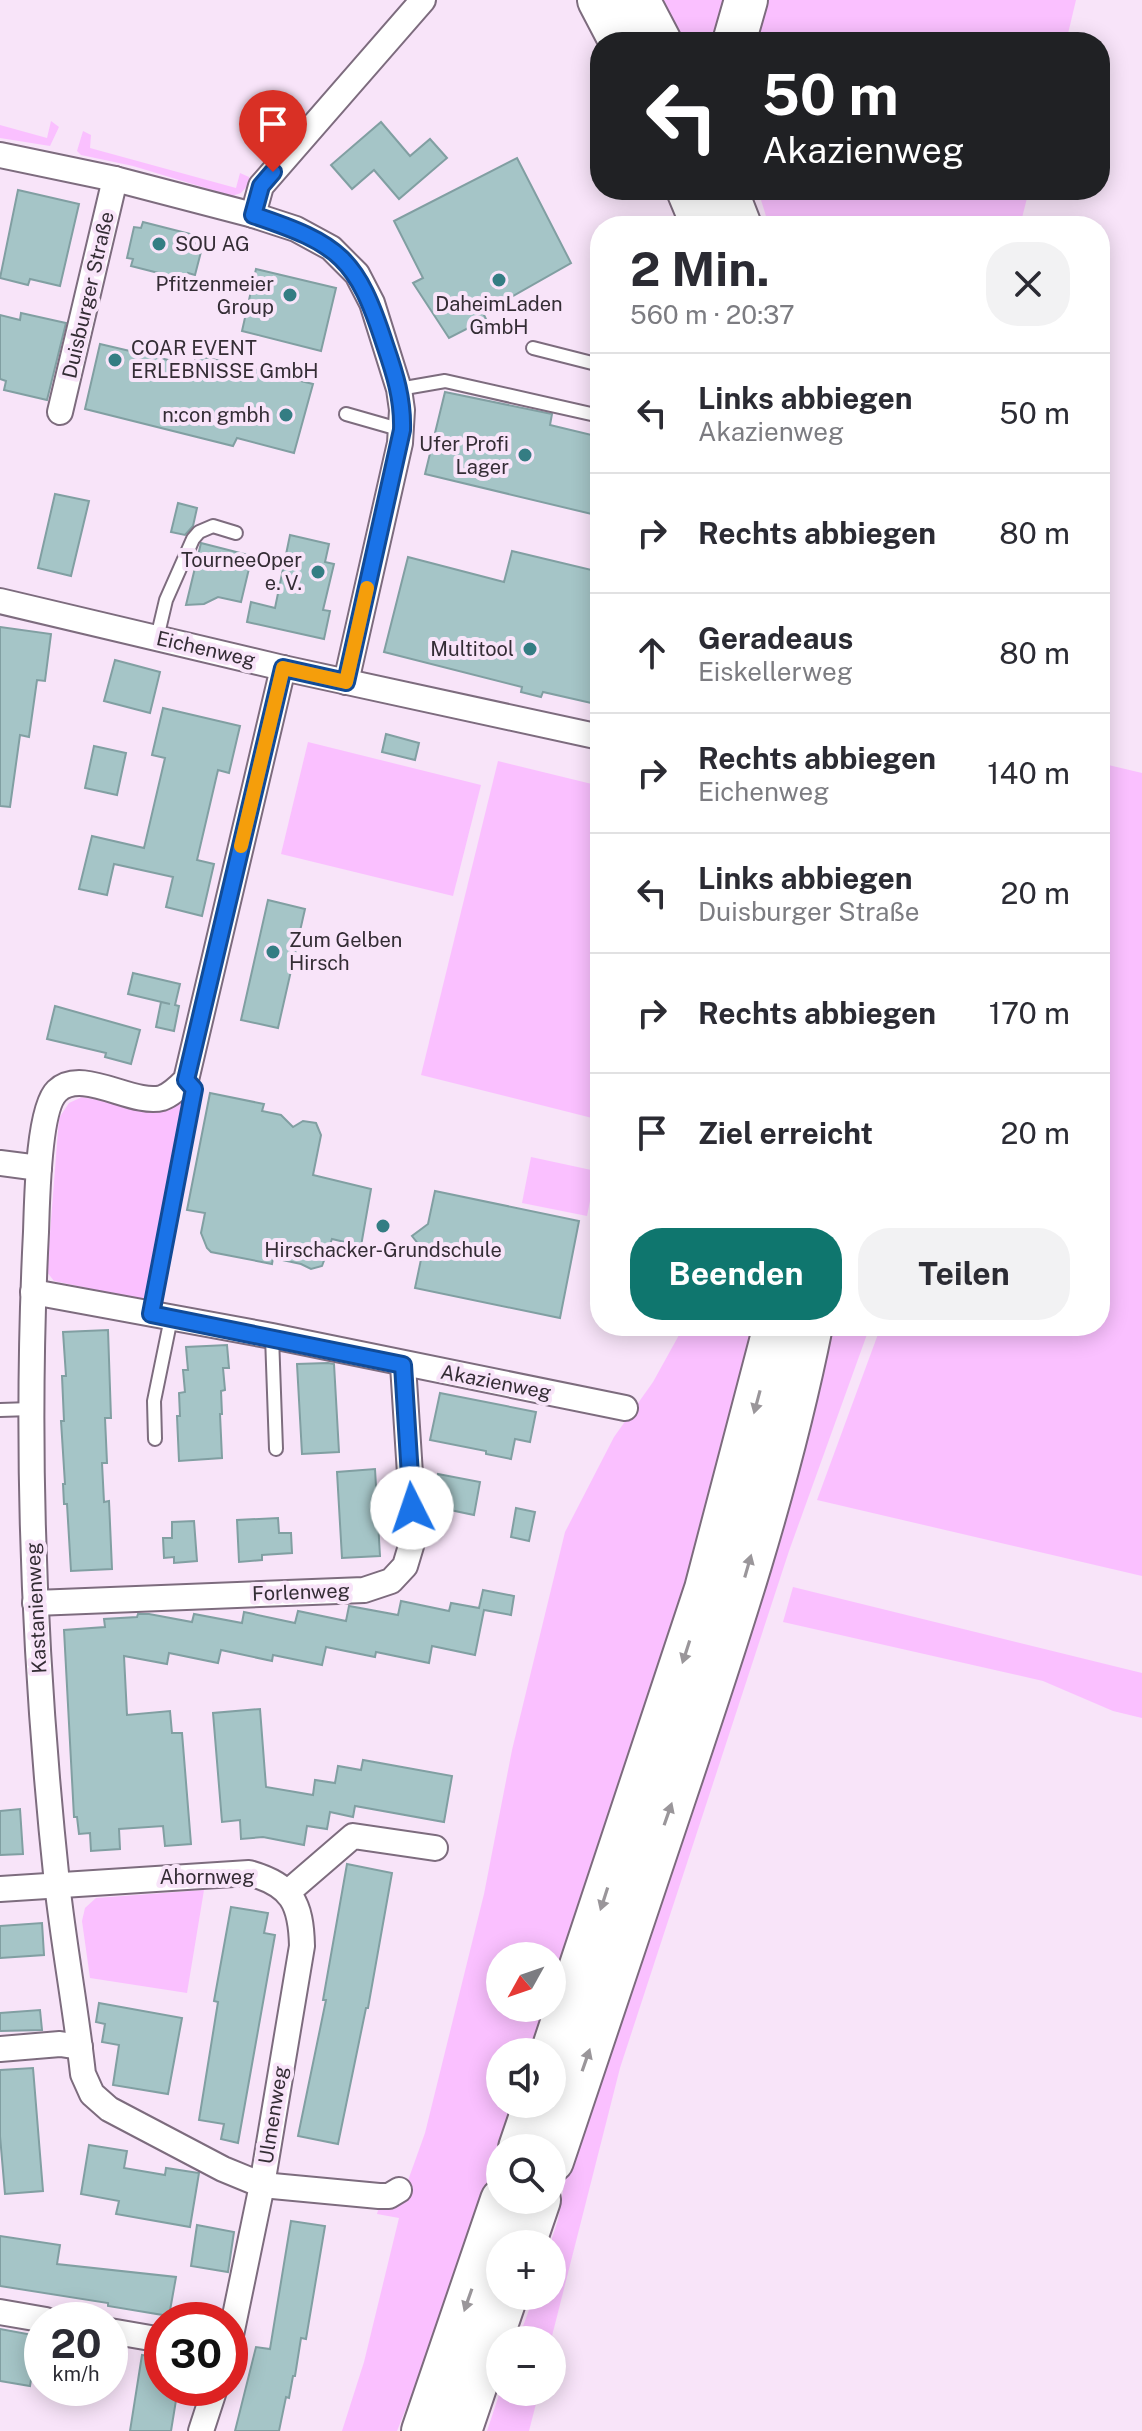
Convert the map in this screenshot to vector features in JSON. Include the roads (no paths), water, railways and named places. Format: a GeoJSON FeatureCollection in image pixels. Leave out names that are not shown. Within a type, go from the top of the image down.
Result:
{"type":"FeatureCollection","features":[{"type":"Feature","properties":{"kind":"highway"},"geometry":{"type":"LineString","coordinates":[[599,0],[616,32]]}},
{"type":"Feature","properties":{"kind":"highway"},"geometry":{"type":"LineString","coordinates":[[638,0],[655,32]]}},
{"type":"Feature","properties":{"kind":"highway"},"geometry":{"type":"LineString","coordinates":[[737,32],[746,0]]}},
{"type":"Feature","properties":{"kind":"highway"},"geometry":{"type":"LineString","coordinates":[[708,200],[729,210]]}},
{"type":"Feature","properties":{"kind":"highway"},"geometry":{"type":"LineString","coordinates":[[557,2038],[706,1589],[772,1336]]}},
{"type":"Feature","properties":{"kind":"highway"},"geometry":{"type":"LineString","coordinates":[[561,2134],[734,1614],[771,1487],[809,1336]]}},
{"type":"Feature","properties":{"kind":"highway"},"geometry":{"type":"LineString","coordinates":[[423,2431],[497,2214]]}},
{"type":"Feature","properties":{"kind":"highway"},"geometry":{"type":"LineString","coordinates":[[460,2431],[501,2310]]}},
{"type":"Feature","properties":{"kind":"street"},"geometry":{"type":"LineString","coordinates":[[253,215],[261,186],[422,0]]}},
{"type":"Feature","properties":{"kind":"street"},"geometry":{"type":"LineString","coordinates":[[0,155],[115,179],[296,229],[331,248],[357,274],[372,303],[399,389],[402,430],[346,682]]}},
{"type":"Feature","properties":{"kind":"street","name":"Duisburger Straße"},"geometry":{"type":"LineString","coordinates":[[60,412],[115,179]]}},
{"type":"Feature","properties":{"kind":"street","name":"Eichenweg"},"geometry":{"type":"LineString","coordinates":[[0,601],[283,668],[590,735]]}},
{"type":"Feature","properties":{"kind":"street"},"geometry":{"type":"LineString","coordinates":[[186,1080],[283,668]]}},
{"type":"Feature","properties":{"kind":"street","name":"Kastanienweg"},"geometry":{"type":"LineString","coordinates":[[186,1080],[165,1097],[150,1100],[88,1084],[73,1084],[58,1089],[49,1105],[39,1168],[33,1292],[30,1482],[35,1603],[57,1886],[83,2074],[92,2094],[109,2109],[223,2169],[262,2185],[379,2196],[389,2196],[399,2190]]}},
{"type":"Feature","properties":{"kind":"street"},"geometry":{"type":"LineString","coordinates":[[0,1163],[39,1168]]}},
{"type":"Feature","properties":{"kind":"street","name":"Akazienweg"},"geometry":{"type":"LineString","coordinates":[[33,1292],[272,1336],[625,1408]]}},
{"type":"Feature","properties":{"kind":"street","name":"Forlenweg"},"geometry":{"type":"LineString","coordinates":[[35,1603],[364,1590],[391,1581],[405,1566],[414,1536],[403,1365]]}},
{"type":"Feature","properties":{"kind":"street"},"geometry":{"type":"LineString","coordinates":[[288,1892],[353,1836],[435,1848]]}},
{"type":"Feature","properties":{"kind":"street","name":"Ahornweg"},"geometry":{"type":"LineString","coordinates":[[0,1889],[249,1873],[270,1879],[288,1892]]}},
{"type":"Feature","properties":{"kind":"street","name":"Ulmenweg"},"geometry":{"type":"LineString","coordinates":[[238,2302],[262,2185],[302,1946],[301,1917],[288,1892]]}},
{"type":"Feature","properties":{"kind":"street"},"geometry":{"type":"LineString","coordinates":[[0,2049],[60,2044],[80,2047]]}},
{"type":"Feature","properties":{"kind":"street"},"geometry":{"type":"LineString","coordinates":[[0,2312],[24,2316]]}},
{"type":"Feature","properties":{"kind":"street"},"geometry":{"type":"LineString","coordinates":[[201,2431],[209,2406]]}},
{"type":"Feature","properties":{"kind":"lane"},"geometry":{"type":"LineString","coordinates":[[533,348],[590,362]]}},
{"type":"Feature","properties":{"kind":"lane"},"geometry":{"type":"LineString","coordinates":[[399,389],[445,381],[590,414]]}},
{"type":"Feature","properties":{"kind":"lane"},"geometry":{"type":"LineString","coordinates":[[346,414],[402,430]]}},
{"type":"Feature","properties":{"kind":"lane"},"geometry":{"type":"LineString","coordinates":[[157,638],[166,600],[193,539],[199,532],[213,526],[236,533]]}},
{"type":"Feature","properties":{"kind":"lane"},"geometry":{"type":"LineString","coordinates":[[155,1439],[154,1401],[161,1316],[194,1089],[186,1080]]}},
{"type":"Feature","properties":{"kind":"lane"},"geometry":{"type":"LineString","coordinates":[[272,1336],[276,1449]]}},
{"type":"Feature","properties":{"kind":"lane"},"geometry":{"type":"LineString","coordinates":[[0,1410],[31,1409]]}},
{"type":"Feature","properties":{"kind":"place","name":"SOU AG"},"geometry":{"type":"Point","coordinates":[159,244]}},
{"type":"Feature","properties":{"kind":"place","name":"DaheimLaden GmbH"},"geometry":{"type":"Point","coordinates":[499,280]}},
{"type":"Feature","properties":{"kind":"place","name":"Pfitzenmeier Group"},"geometry":{"type":"Point","coordinates":[290,295]}},
{"type":"Feature","properties":{"kind":"place","name":"COAR EVENT ERLEBNISSE GmbH"},"geometry":{"type":"Point","coordinates":[115,360]}},
{"type":"Feature","properties":{"kind":"place","name":"n:con gmbh"},"geometry":{"type":"Point","coordinates":[286,415]}},
{"type":"Feature","properties":{"kind":"place","name":"Ufer Profi Lager"},"geometry":{"type":"Point","coordinates":[525,455]}},
{"type":"Feature","properties":{"kind":"place","name":"TourneeOper e. V."},"geometry":{"type":"Point","coordinates":[318,572]}},
{"type":"Feature","properties":{"kind":"place","name":"Multitool"},"geometry":{"type":"Point","coordinates":[530,649]}},
{"type":"Feature","properties":{"kind":"place","name":"Zum Gelben Hirsch"},"geometry":{"type":"Point","coordinates":[273,952]}},
{"type":"Feature","properties":{"kind":"place","name":"Hirschacker-Grundschule"},"geometry":{"type":"Point","coordinates":[383,1226]}}]}
